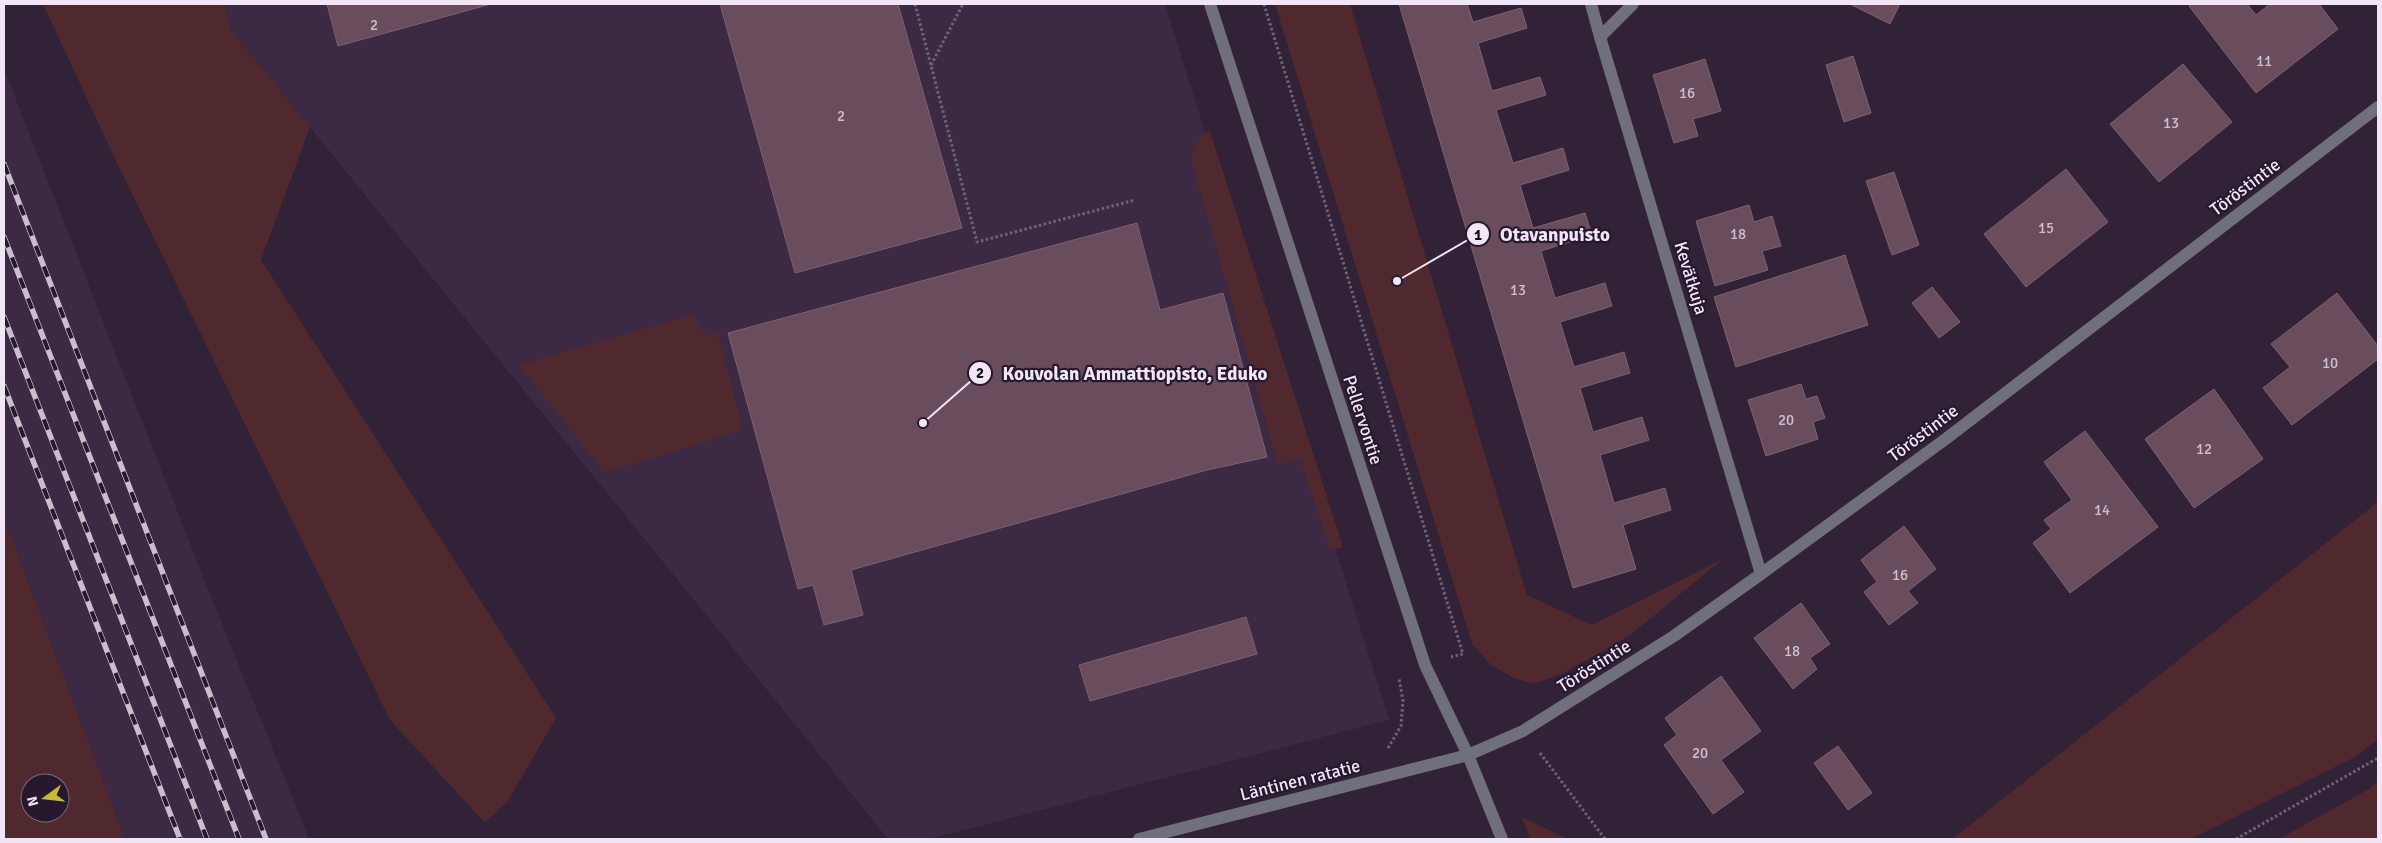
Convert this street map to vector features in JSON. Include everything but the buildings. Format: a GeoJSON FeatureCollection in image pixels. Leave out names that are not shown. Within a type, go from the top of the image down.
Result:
{"type":"FeatureCollection","features":[{"type":"Feature","properties":{"kind":"street","name":"Pellervontie"},"geometry":{"type":"LineString","coordinates":[[1210,4],[1422,656],[1468,756],[1502,839]]}},
{"type":"Feature","properties":{"kind":"street","name":"Kevätkuja"},"geometry":{"type":"LineString","coordinates":[[1591,4],[1760,574]]}},
{"type":"Feature","properties":{"kind":"street"},"geometry":{"type":"LineString","coordinates":[[1600,36],[1633,4]]}},
{"type":"Feature","properties":{"kind":"street","name":"Töröstintie"},"geometry":{"type":"LineString","coordinates":[[1468,756],[1523,731],[1674,636],[1947,438],[2378,107]]}},
{"type":"Feature","properties":{"kind":"street","name":"Läntinen ratatie"},"geometry":{"type":"LineString","coordinates":[[1140,839],[1468,756]]}},
{"type":"Feature","properties":{"kind":"path"},"geometry":{"type":"LineString","coordinates":[[915,4],[977,242],[1135,200]]}},
{"type":"Feature","properties":{"kind":"path"},"geometry":{"type":"LineString","coordinates":[[931,65],[963,4]]}},
{"type":"Feature","properties":{"kind":"path"},"geometry":{"type":"LineString","coordinates":[[1264,4],[1463,654],[1444,658]]}},
{"type":"Feature","properties":{"kind":"path"},"geometry":{"type":"LineString","coordinates":[[1386,777],[1389,745],[1401,726],[1403,701],[1398,675]]}},
{"type":"Feature","properties":{"kind":"path"},"geometry":{"type":"LineString","coordinates":[[1523,731],[1605,839]]}},
{"type":"Feature","properties":{"kind":"path"},"geometry":{"type":"LineString","coordinates":[[2236,839],[2378,758]]}},
{"type":"Feature","properties":{"kind":"shaded area"},"geometry":{"type":"Polygon","coordinates":[[[43,4],[224,4],[231,30],[310,127],[261,260],[556,718],[508,801],[485,823],[390,720],[114,157],[43,4]]]}},
{"type":"Feature","properties":{"kind":"shaded area"},"geometry":{"type":"Polygon","coordinates":[[[224,4],[1165,4],[1389,720],[929,839],[888,839],[231,30],[224,4]]]}},
{"type":"Feature","properties":{"kind":"shaded area"},"geometry":{"type":"Polygon","coordinates":[[[1275,4],[1350,4],[1527,595],[1592,625],[1723,559],[1629,636],[1564,673],[1534,684],[1514,678],[1491,665],[1472,644],[1275,4]]]}},
{"type":"Feature","properties":{"kind":"shaded area"},"geometry":{"type":"Polygon","coordinates":[[[4,69],[202,574],[309,839],[125,839],[4,518],[4,69]]]}},
{"type":"Feature","properties":{"kind":"shaded area"},"geometry":{"type":"Polygon","coordinates":[[[1210,131],[1343,547],[1331,551],[1300,459],[1278,465],[1191,159],[1196,142],[1210,131]]]}},
{"type":"Feature","properties":{"kind":"shaded area"},"geometry":{"type":"Polygon","coordinates":[[[693,315],[705,336],[717,331],[743,430],[605,473],[519,365],[693,315]]]}},
{"type":"Feature","properties":{"kind":"shaded area"},"geometry":{"type":"Polygon","coordinates":[[[2378,502],[2378,739],[2355,757],[2191,839],[1952,839],[2378,502]]]}},
{"type":"Feature","properties":{"kind":"shaded area"},"geometry":{"type":"Polygon","coordinates":[[[4,518],[125,839],[4,839],[4,518]]]}},
{"type":"Feature","properties":{"kind":"shaded area"},"geometry":{"type":"Polygon","coordinates":[[[2378,782],[2378,839],[2279,839],[2367,790],[2378,782]]]}},
{"type":"Feature","properties":{"kind":"shaded area"},"geometry":{"type":"Polygon","coordinates":[[[1522,817],[1567,839],[1530,839],[1522,817]]]}},
{"type":"Feature","properties":{"kind":"railway"},"geometry":{"type":"LineString","coordinates":[[4,164],[266,839]]}},
{"type":"Feature","properties":{"kind":"railway"},"geometry":{"type":"LineString","coordinates":[[4,237],[239,839]]}},
{"type":"Feature","properties":{"kind":"railway"},"geometry":{"type":"LineString","coordinates":[[4,317],[207,839]]}},
{"type":"Feature","properties":{"kind":"railway"},"geometry":{"type":"LineString","coordinates":[[4,386],[180,839]]}},
{"type":"Feature","properties":{"kind":"place","name":"Otavanpuisto"},"geometry":{"type":"Point","coordinates":[1397,281]}},
{"type":"Feature","properties":{"kind":"place","name":"Kouvolan Ammattiopisto, Eduko"},"geometry":{"type":"Point","coordinates":[923,423]}}]}
